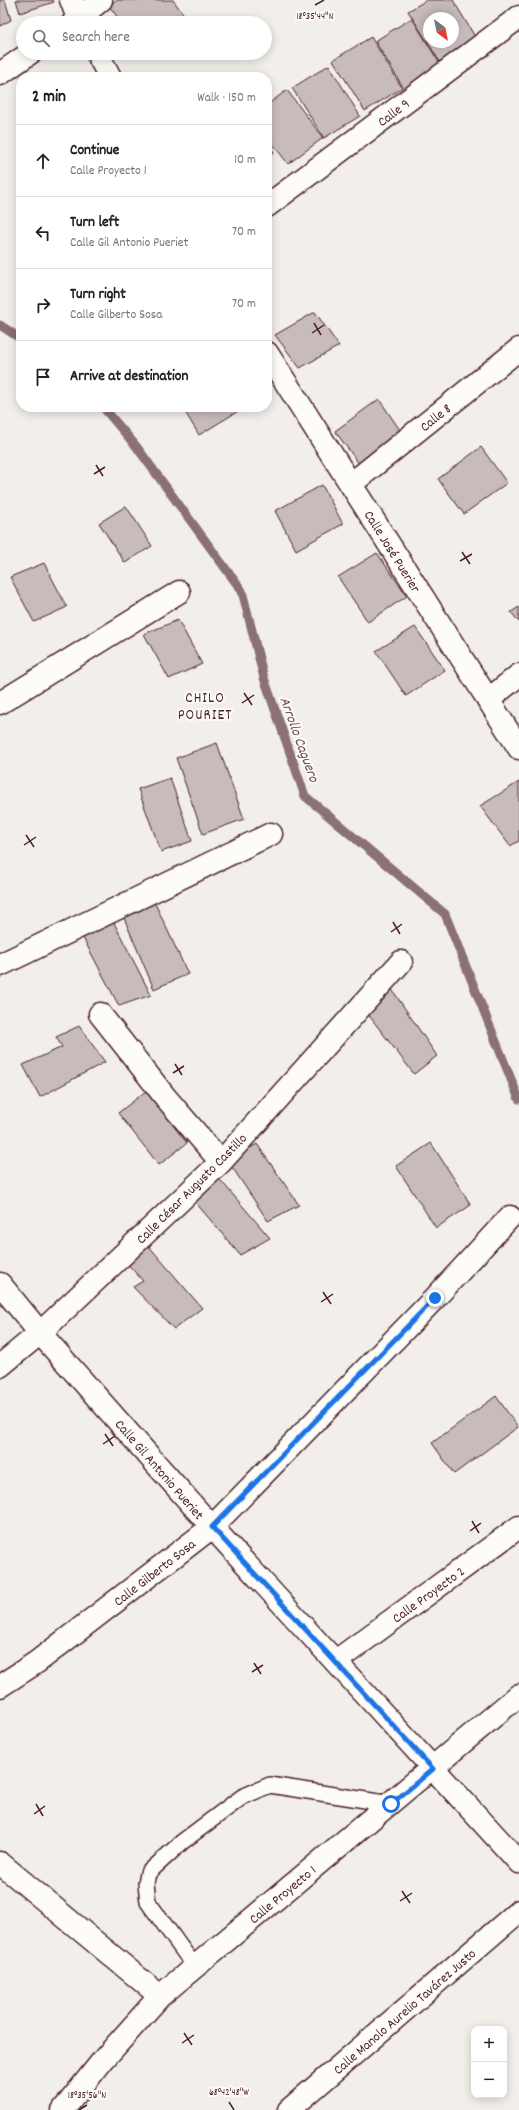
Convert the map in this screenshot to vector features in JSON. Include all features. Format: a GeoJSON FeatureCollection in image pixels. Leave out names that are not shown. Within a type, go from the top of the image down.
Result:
{"type":"FeatureCollection","features":[{"type":"Feature","properties":{"kind":"street"},"geometry":{"type":"LineString","coordinates":[[76,16],[101,0]]}},
{"type":"Feature","properties":{"kind":"street","name":"Calle 9"},"geometry":{"type":"LineString","coordinates":[[272,202],[519,17]]}},
{"type":"Feature","properties":{"kind":"street"},"geometry":{"type":"LineString","coordinates":[[0,74],[20,60]]}},
{"type":"Feature","properties":{"kind":"street"},"geometry":{"type":"LineString","coordinates":[[101,60],[107,72]]}},
{"type":"Feature","properties":{"kind":"street","name":"Calle 8"},"geometry":{"type":"LineString","coordinates":[[351,484],[519,349]]}},
{"type":"Feature","properties":{"kind":"street","name":"Calle José Puerier"},"geometry":{"type":"LineString","coordinates":[[272,361],[519,748]]}},
{"type":"Feature","properties":{"kind":"street"},"geometry":{"type":"LineString","coordinates":[[0,703],[180,592]]}},
{"type":"Feature","properties":{"kind":"street"},"geometry":{"type":"LineString","coordinates":[[488,700],[519,675]]}},
{"type":"Feature","properties":{"kind":"street"},"geometry":{"type":"LineString","coordinates":[[0,965],[271,834]]}},
{"type":"Feature","properties":{"kind":"street","name":"Calle César Augusto Castillo"},"geometry":{"type":"LineString","coordinates":[[0,1366],[40,1333],[221,1162],[401,962]]}},
{"type":"Feature","properties":{"kind":"street"},"geometry":{"type":"LineString","coordinates":[[100,1014],[166,1098],[221,1162]]}},
{"type":"Feature","properties":{"kind":"street","name":"Calle Gilberto Sosa"},"geometry":{"type":"LineString","coordinates":[[0,1686],[37,1662],[212,1527],[435,1298],[510,1217]]}},
{"type":"Feature","properties":{"kind":"street","name":"Calle Gil Antonio Pueriet"},"geometry":{"type":"LineString","coordinates":[[0,1284],[40,1333],[212,1527],[519,1862]]}},
{"type":"Feature","properties":{"kind":"street","name":"Calle Proyecto 2"},"geometry":{"type":"LineString","coordinates":[[336,1661],[519,1527]]}},
{"type":"Feature","properties":{"kind":"street","name":"Calle Proyecto 1"},"geometry":{"type":"LineString","coordinates":[[63,2110],[103,2060],[160,1996],[433,1769],[519,1695]]}},
{"type":"Feature","properties":{"kind":"street"},"geometry":{"type":"LineString","coordinates":[[0,1863],[160,1996]]}},
{"type":"Feature","properties":{"kind":"street","name":"Calle Manolo Aurelio Tavárez Justo"},"geometry":{"type":"LineString","coordinates":[[289,2110],[519,1911]]}},
{"type":"Feature","properties":{"kind":"lane"},"geometry":{"type":"LineString","coordinates":[[195,1967],[148,1902],[146,1882],[148,1873],[182,1842],[242,1797],[270,1784],[391,1804]]}},
{"type":"Feature","properties":{"kind":"building"},"geometry":{"type":"Polygon","coordinates":[[[0,0],[5,0],[11,20],[0,26],[0,0]]]}},
{"type":"Feature","properties":{"kind":"building"},"geometry":{"type":"Polygon","coordinates":[[[16,0],[53,0],[54,2],[20,13],[16,0]]]}},
{"type":"Feature","properties":{"kind":"building"},"geometry":{"type":"Polygon","coordinates":[[[116,0],[173,0],[185,16],[117,16],[109,6],[116,0]]]}},
{"type":"Feature","properties":{"kind":"building"},"geometry":{"type":"Polygon","coordinates":[[[427,0],[453,0],[477,40],[440,62],[431,48],[459,48],[459,12],[423,12],[423,35],[408,11],[427,0]]]}},
{"type":"Feature","properties":{"kind":"building"},"geometry":{"type":"Polygon","coordinates":[[[412,18],[423,36],[423,48],[430,48],[443,69],[406,92],[375,41],[412,18]]]}},
{"type":"Feature","properties":{"kind":"building"},"geometry":{"type":"Polygon","coordinates":[[[371,37],[402,88],[365,111],[333,60],[371,37]]]}},
{"type":"Feature","properties":{"kind":"building"},"geometry":{"type":"Polygon","coordinates":[[[329,65],[360,116],[324,138],[292,88],[329,65]]]}},
{"type":"Feature","properties":{"kind":"building"},"geometry":{"type":"Polygon","coordinates":[[[287,90],[323,138],[288,164],[272,143],[272,101],[287,90]]]}},
{"type":"Feature","properties":{"kind":"building"},"geometry":{"type":"Polygon","coordinates":[[[315,312],[339,346],[300,368],[275,335],[315,312]]]}},
{"type":"Feature","properties":{"kind":"building"},"geometry":{"type":"Polygon","coordinates":[[[379,399],[404,436],[365,472],[335,431],[379,399]]]}},
{"type":"Feature","properties":{"kind":"building"},"geometry":{"type":"Polygon","coordinates":[[[185,412],[237,412],[199,435],[185,412]]]}},
{"type":"Feature","properties":{"kind":"building"},"geometry":{"type":"Polygon","coordinates":[[[481,447],[507,483],[464,514],[438,479],[481,447]]]}},
{"type":"Feature","properties":{"kind":"building"},"geometry":{"type":"Polygon","coordinates":[[[322,485],[343,524],[296,550],[275,511],[322,485]]]}},
{"type":"Feature","properties":{"kind":"building"},"geometry":{"type":"Polygon","coordinates":[[[126,506],[152,546],[125,563],[99,523],[126,506]]]}},
{"type":"Feature","properties":{"kind":"building"},"geometry":{"type":"Polygon","coordinates":[[[377,553],[407,596],[368,622],[338,577],[377,553]]]}},
{"type":"Feature","properties":{"kind":"building"},"geometry":{"type":"Polygon","coordinates":[[[44,563],[67,607],[34,622],[10,577],[44,563]]]}},
{"type":"Feature","properties":{"kind":"building"},"geometry":{"type":"Polygon","coordinates":[[[519,607],[519,622],[511,612],[519,607]]]}},
{"type":"Feature","properties":{"kind":"building"},"geometry":{"type":"Polygon","coordinates":[[[178,620],[202,664],[169,679],[144,634],[178,620]]]}},
{"type":"Feature","properties":{"kind":"building"},"geometry":{"type":"Polygon","coordinates":[[[415,627],[445,670],[406,696],[376,651],[415,627]]]}},
{"type":"Feature","properties":{"kind":"building"},"geometry":{"type":"Polygon","coordinates":[[[217,743],[244,819],[203,834],[176,758],[217,743]]]}},
{"type":"Feature","properties":{"kind":"building"},"geometry":{"type":"Polygon","coordinates":[[[170,778],[192,841],[161,852],[138,789],[170,778]]]}},
{"type":"Feature","properties":{"kind":"building"},"geometry":{"type":"Polygon","coordinates":[[[519,782],[519,841],[510,846],[480,806],[519,782]]]}},
{"type":"Feature","properties":{"kind":"building"},"geometry":{"type":"Polygon","coordinates":[[[152,897],[188,974],[154,989],[121,911],[152,897]]]}},
{"type":"Feature","properties":{"kind":"building"},"geometry":{"type":"Polygon","coordinates":[[[112,919],[151,995],[119,1006],[81,934],[112,919]]]}},
{"type":"Feature","properties":{"kind":"building"},"geometry":{"type":"Polygon","coordinates":[[[391,988],[437,1056],[414,1074],[364,1009],[391,988]]]}},
{"type":"Feature","properties":{"kind":"building"},"geometry":{"type":"Polygon","coordinates":[[[79,1026],[105,1062],[40,1097],[23,1065],[62,1047],[56,1037],[79,1026]]]}},
{"type":"Feature","properties":{"kind":"building"},"geometry":{"type":"Polygon","coordinates":[[[146,1091],[187,1143],[159,1165],[118,1113],[146,1091]]]}},
{"type":"Feature","properties":{"kind":"building"},"geometry":{"type":"Polygon","coordinates":[[[431,1143],[471,1205],[436,1228],[396,1166],[431,1143]]]}},
{"type":"Feature","properties":{"kind":"building"},"geometry":{"type":"Polygon","coordinates":[[[257,1144],[299,1205],[268,1221],[228,1161],[257,1144]]]}},
{"type":"Feature","properties":{"kind":"building"},"geometry":{"type":"Polygon","coordinates":[[[216,1175],[270,1238],[240,1255],[191,1197],[216,1175]]]}},
{"type":"Feature","properties":{"kind":"building"},"geometry":{"type":"Polygon","coordinates":[[[147,1244],[202,1308],[174,1329],[133,1287],[143,1281],[124,1260],[147,1244]]]}},
{"type":"Feature","properties":{"kind":"building"},"geometry":{"type":"Polygon","coordinates":[[[496,1396],[518,1427],[454,1474],[432,1443],[496,1396]]]}},
{"type":"Feature","properties":{"kind":"waterway","name":"Arrollo Caguero"},"geometry":{"type":"LineString","coordinates":[[0,325],[16,336]]}},
{"type":"Feature","properties":{"kind":"waterway","name":"Arrollo Caguero"},"geometry":{"type":"LineString","coordinates":[[107,412],[136,446],[242,591],[264,678],[305,796],[445,914],[519,1099]]}},
{"type":"Feature","properties":{"kind":"district","name":"CHILO POURIET"},"geometry":{"type":"Point","coordinates":[205,706]}},
{"type":"Feature","properties":{"kind":"route"},"geometry":{"type":"LineString","coordinates":[[391,1804],[433,1769],[336,1661],[212,1527],[435,1298]]}}]}
